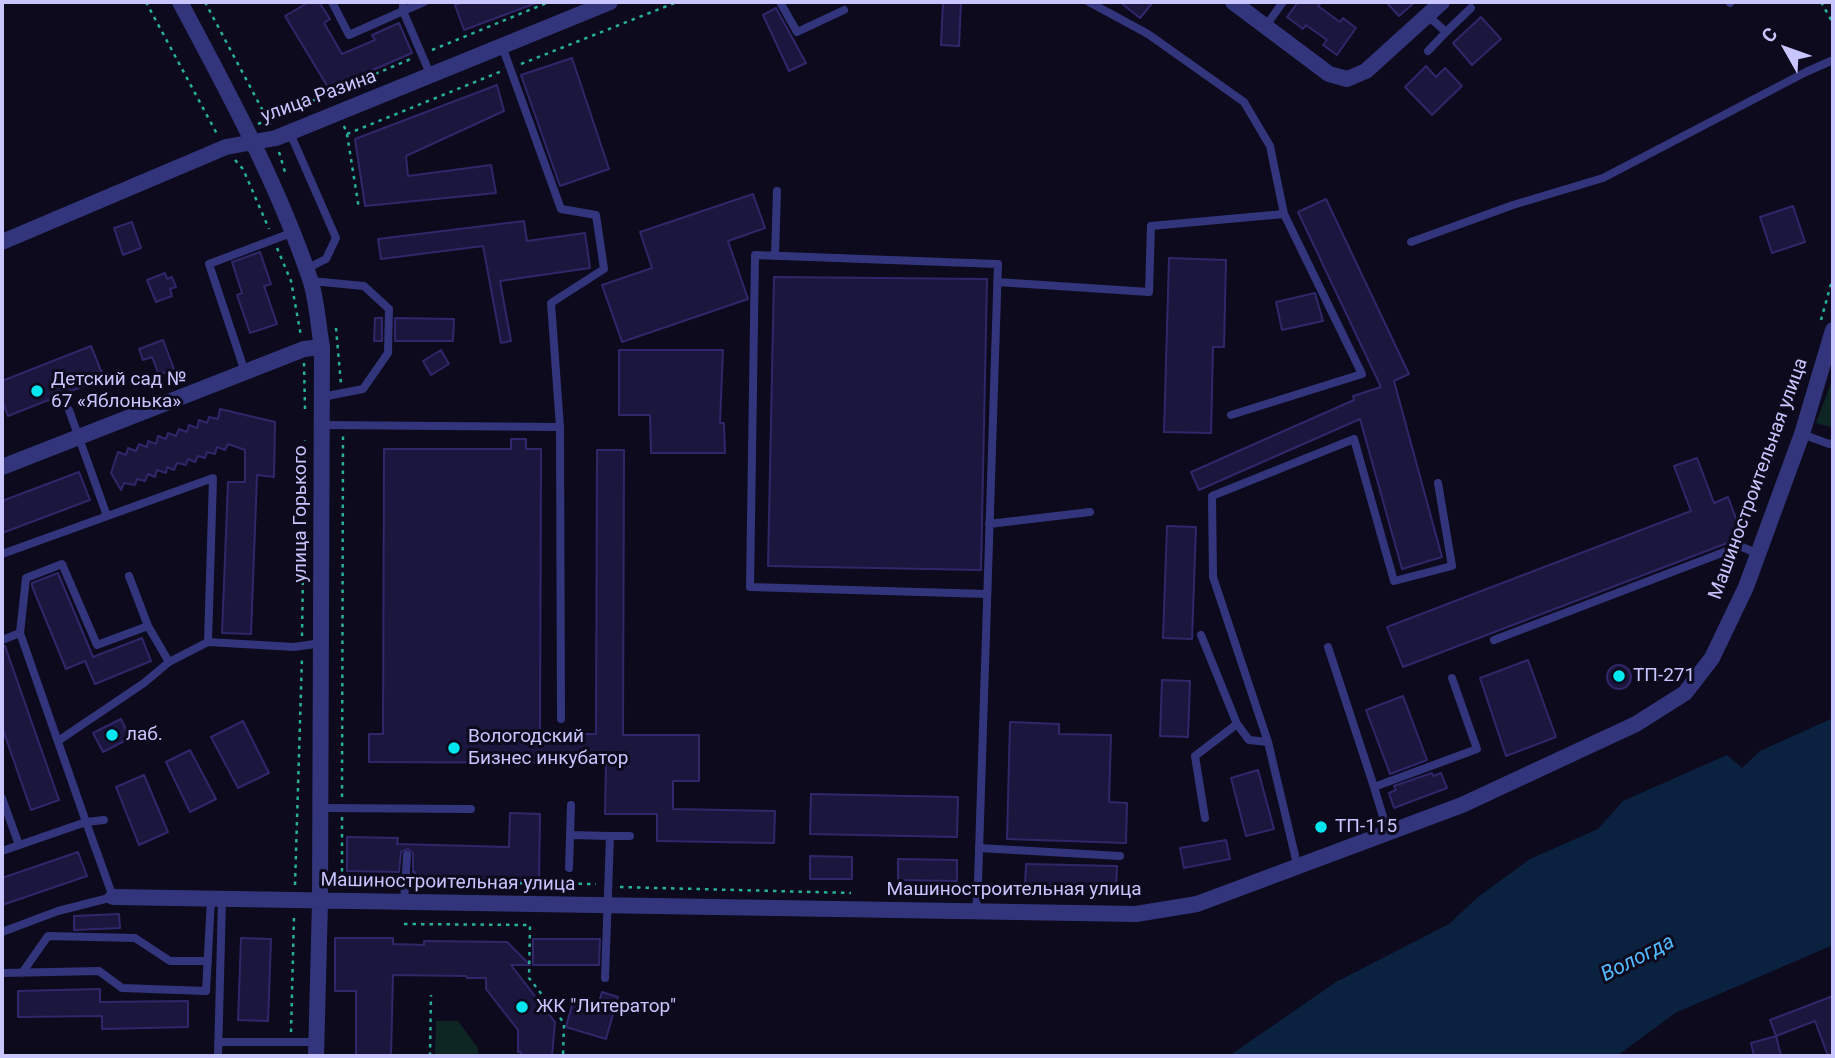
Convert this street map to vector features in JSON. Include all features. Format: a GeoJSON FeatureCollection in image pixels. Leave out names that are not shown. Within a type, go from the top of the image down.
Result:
{"type":"FeatureCollection","features":[{"type":"Feature","properties":{"kind":"street","name":"улица Горького"},"geometry":{"type":"LineString","coordinates":[[180,2],[250,135],[309,275],[322,347],[321,808],[316,1049]]}},
{"type":"Feature","properties":{"kind":"street","name":"улица Разина"},"geometry":{"type":"LineString","coordinates":[[2,242],[250,135],[283,135],[610,2]]}},
{"type":"Feature","properties":{"kind":"street"},"geometry":{"type":"LineString","coordinates":[[1233,2],[1329,74],[1347,79],[1366,71],[1442,2]]}},
{"type":"Feature","properties":{"kind":"street","name":"Машиностроительная улица"},"geometry":{"type":"LineString","coordinates":[[113,897],[1136,914],[1197,904],[1462,805],[1636,724],[1685,693],[1712,657],[1746,587],[1802,434],[1826,330]]}},
{"type":"Feature","properties":{"kind":"street"},"geometry":{"type":"LineString","coordinates":[[2,467],[304,349],[322,347]]}},
{"type":"Feature","properties":{"kind":"lane"},"geometry":{"type":"LineString","coordinates":[[332,2],[349,35],[403,6],[424,2]]}},
{"type":"Feature","properties":{"kind":"lane"},"geometry":{"type":"LineString","coordinates":[[780,2],[797,32],[844,10]]}},
{"type":"Feature","properties":{"kind":"lane"},"geometry":{"type":"LineString","coordinates":[[1089,2],[1147,34],[1244,102],[1270,146],[1284,214],[1362,374],[1231,415]]}},
{"type":"Feature","properties":{"kind":"lane"},"geometry":{"type":"LineString","coordinates":[[1265,27],[1283,2]]}},
{"type":"Feature","properties":{"kind":"lane"},"geometry":{"type":"LineString","coordinates":[[403,6],[431,76]]}},
{"type":"Feature","properties":{"kind":"lane"},"geometry":{"type":"LineString","coordinates":[[1428,51],[1471,8]]}},
{"type":"Feature","properties":{"kind":"lane"},"geometry":{"type":"LineString","coordinates":[[1427,15],[1446,32]]}},
{"type":"Feature","properties":{"kind":"lane"},"geometry":{"type":"LineString","coordinates":[[502,46],[561,209],[596,215],[604,270],[551,303],[560,426],[561,719]]}},
{"type":"Feature","properties":{"kind":"lane"},"geometry":{"type":"LineString","coordinates":[[1411,242],[1513,205],[1603,178],[1806,72],[1833,61]]}},
{"type":"Feature","properties":{"kind":"lane"},"geometry":{"type":"LineString","coordinates":[[283,135],[336,238],[326,259],[309,275]]}},
{"type":"Feature","properties":{"kind":"lane"},"geometry":{"type":"LineString","coordinates":[[775,255],[776,191]]}},
{"type":"Feature","properties":{"kind":"lane"},"geometry":{"type":"LineString","coordinates":[[997,282],[1149,292],[1151,226],[1284,214]]}},
{"type":"Feature","properties":{"kind":"lane"},"geometry":{"type":"LineString","coordinates":[[244,372],[209,264],[291,233]]}},
{"type":"Feature","properties":{"kind":"lane"},"geometry":{"type":"LineString","coordinates":[[976,912],[998,264],[755,255],[750,587],[986,594]]}},
{"type":"Feature","properties":{"kind":"lane"},"geometry":{"type":"LineString","coordinates":[[309,275],[365,286],[389,309],[388,353],[363,389],[323,397]]}},
{"type":"Feature","properties":{"kind":"lane"},"geometry":{"type":"LineString","coordinates":[[69,410],[107,516]]}},
{"type":"Feature","properties":{"kind":"lane"},"geometry":{"type":"LineString","coordinates":[[323,425],[560,426]]}},
{"type":"Feature","properties":{"kind":"lane"},"geometry":{"type":"LineString","coordinates":[[1802,434],[1833,443]]}},
{"type":"Feature","properties":{"kind":"lane"},"geometry":{"type":"LineString","coordinates":[[1298,868],[1268,742],[1213,577],[1212,496],[1354,439],[1394,581],[1452,566],[1438,484]]}},
{"type":"Feature","properties":{"kind":"lane"},"geometry":{"type":"LineString","coordinates":[[2,554],[214,478],[208,642]]}},
{"type":"Feature","properties":{"kind":"lane"},"geometry":{"type":"LineString","coordinates":[[989,524],[1090,512]]}},
{"type":"Feature","properties":{"kind":"lane"},"geometry":{"type":"LineString","coordinates":[[1494,640],[1740,546],[1758,554]]}},
{"type":"Feature","properties":{"kind":"lane"},"geometry":{"type":"LineString","coordinates":[[2,932],[58,911],[113,897],[20,633],[26,578],[62,564],[97,645],[148,626]]}},
{"type":"Feature","properties":{"kind":"lane"},"geometry":{"type":"LineString","coordinates":[[129,576],[148,626],[169,662]]}},
{"type":"Feature","properties":{"kind":"lane"},"geometry":{"type":"LineString","coordinates":[[2,640],[20,633]]}},
{"type":"Feature","properties":{"kind":"lane"},"geometry":{"type":"LineString","coordinates":[[1201,635],[1237,724],[1248,740],[1268,742]]}},
{"type":"Feature","properties":{"kind":"lane"},"geometry":{"type":"LineString","coordinates":[[58,741],[144,683],[169,662],[208,642],[302,646],[322,643]]}},
{"type":"Feature","properties":{"kind":"lane"},"geometry":{"type":"LineString","coordinates":[[1328,647],[1388,833]]}},
{"type":"Feature","properties":{"kind":"lane"},"geometry":{"type":"LineString","coordinates":[[1374,787],[1477,749],[1452,678]]}},
{"type":"Feature","properties":{"kind":"lane"},"geometry":{"type":"LineString","coordinates":[[1205,818],[1195,756],[1237,724]]}},
{"type":"Feature","properties":{"kind":"lane"},"geometry":{"type":"LineString","coordinates":[[2,798],[19,845]]}},
{"type":"Feature","properties":{"kind":"lane"},"geometry":{"type":"LineString","coordinates":[[569,868],[571,805]]}},
{"type":"Feature","properties":{"kind":"lane"},"geometry":{"type":"LineString","coordinates":[[321,808],[471,809]]}},
{"type":"Feature","properties":{"kind":"lane"},"geometry":{"type":"LineString","coordinates":[[2,851],[86,822],[104,820]]}},
{"type":"Feature","properties":{"kind":"lane"},"geometry":{"type":"LineString","coordinates":[[570,835],[630,836]]}},
{"type":"Feature","properties":{"kind":"lane"},"geometry":{"type":"LineString","coordinates":[[605,978],[610,836]]}},
{"type":"Feature","properties":{"kind":"lane"},"geometry":{"type":"LineString","coordinates":[[979,848],[1120,856]]}},
{"type":"Feature","properties":{"kind":"lane"},"geometry":{"type":"LineString","coordinates":[[404,903],[407,855]]}},
{"type":"Feature","properties":{"kind":"lane"},"geometry":{"type":"LineString","coordinates":[[2,973],[99,971],[122,988],[206,991],[217,900]]}},
{"type":"Feature","properties":{"kind":"lane"},"geometry":{"type":"LineString","coordinates":[[217,900],[218,1056]]}},
{"type":"Feature","properties":{"kind":"lane"},"geometry":{"type":"LineString","coordinates":[[22,973],[48,936],[135,938],[170,961],[208,961]]}},
{"type":"Feature","properties":{"kind":"lane"},"geometry":{"type":"LineString","coordinates":[[218,1042],[291,1042],[316,1049]]}},
{"type":"Feature","properties":{"kind":"path"},"geometry":{"type":"LineString","coordinates":[[146,2],[226,147],[243,169],[291,281],[304,349],[306,418]]}},
{"type":"Feature","properties":{"kind":"path"},"geometry":{"type":"LineString","coordinates":[[205,2],[268,121],[283,135],[287,178]]}},
{"type":"Feature","properties":{"kind":"path"},"geometry":{"type":"LineString","coordinates":[[250,135],[268,121],[549,2]]}},
{"type":"Feature","properties":{"kind":"path"},"geometry":{"type":"LineString","coordinates":[[1821,2],[1833,23]]}},
{"type":"Feature","properties":{"kind":"path"},"geometry":{"type":"LineString","coordinates":[[338,114],[347,134],[359,209]]}},
{"type":"Feature","properties":{"kind":"path"},"geometry":{"type":"LineString","coordinates":[[1826,330],[1833,277]]}},
{"type":"Feature","properties":{"kind":"path"},"geometry":{"type":"LineString","coordinates":[[335,321],[341,393]]}},
{"type":"Feature","properties":{"kind":"path"},"geometry":{"type":"LineString","coordinates":[[343,425],[342,882],[590,884],[631,888],[859,893]]}},
{"type":"Feature","properties":{"kind":"path"},"geometry":{"type":"LineString","coordinates":[[291,1042],[305,431]]}},
{"type":"Feature","properties":{"kind":"path"},"geometry":{"type":"LineString","coordinates":[[404,925],[530,925],[529,978],[564,1023],[564,1056]]}},
{"type":"Feature","properties":{"kind":"path"},"geometry":{"type":"LineString","coordinates":[[430,1056],[431,995]]}},
{"type":"Feature","properties":{"kind":"green space"},"geometry":{"type":"Polygon","coordinates":[[[1833,378],[1833,428],[1816,423],[1833,378]]]}},
{"type":"Feature","properties":{"kind":"green space"},"geometry":{"type":"Polygon","coordinates":[[[436,1021],[458,1021],[478,1048],[478,1056],[435,1056],[436,1021]]]}},
{"type":"Feature","properties":{"kind":"water","name":"Вологда"},"geometry":{"type":"Polygon","coordinates":[[[1833,718],[1833,945],[1675,1013],[1617,1056],[1229,1056],[1336,982],[1449,924],[1478,897],[1530,859],[1598,829],[1623,801],[1727,755],[1742,768],[1760,751],[1833,718]]]}},
{"type":"Feature","properties":{"kind":"building"},"geometry":{"type":"Polygon","coordinates":[[[309,2],[319,2],[330,19],[324,23],[342,54],[375,40],[372,35],[399,23],[412,53],[329,89],[285,16],[309,2]]]}},
{"type":"Feature","properties":{"kind":"building"},"geometry":{"type":"Polygon","coordinates":[[[463,2],[536,3],[464,30],[455,5],[463,2]]]}},
{"type":"Feature","properties":{"kind":"building"},"geometry":{"type":"Polygon","coordinates":[[[943,2],[961,2],[959,46],[941,45],[943,2]]]}},
{"type":"Feature","properties":{"kind":"building"},"geometry":{"type":"Polygon","coordinates":[[[1120,2],[1153,2],[1140,18],[1120,2]]]}},
{"type":"Feature","properties":{"kind":"building"},"geometry":{"type":"Polygon","coordinates":[[[1298,2],[1322,2],[1318,6],[1340,22],[1343,18],[1356,28],[1337,55],[1323,45],[1327,40],[1306,25],[1303,29],[1287,17],[1298,2]]]}},
{"type":"Feature","properties":{"kind":"building"},"geometry":{"type":"Polygon","coordinates":[[[1386,2],[1415,2],[1399,16],[1386,2]]]}},
{"type":"Feature","properties":{"kind":"building"},"geometry":{"type":"Polygon","coordinates":[[[776,8],[806,63],[789,71],[763,15],[776,8]]]}},
{"type":"Feature","properties":{"kind":"building"},"geometry":{"type":"Polygon","coordinates":[[[1481,17],[1501,39],[1472,65],[1453,43],[1481,17]]]}},
{"type":"Feature","properties":{"kind":"building"},"geometry":{"type":"Polygon","coordinates":[[[572,58],[609,169],[560,186],[521,75],[572,58]]]}},
{"type":"Feature","properties":{"kind":"building"},"geometry":{"type":"Polygon","coordinates":[[[1426,66],[1436,77],[1445,68],[1462,86],[1432,115],[1405,87],[1426,66]]]}},
{"type":"Feature","properties":{"kind":"building"},"geometry":{"type":"Polygon","coordinates":[[[497,85],[504,111],[406,156],[408,176],[491,165],[496,193],[365,206],[355,139],[497,85]]]}},
{"type":"Feature","properties":{"kind":"building"},"geometry":{"type":"Polygon","coordinates":[[[753,194],[765,228],[728,241],[748,299],[622,342],[602,285],[652,268],[640,232],[753,194]]]}},
{"type":"Feature","properties":{"kind":"building"},"geometry":{"type":"Polygon","coordinates":[[[1326,199],[1409,374],[1394,381],[1442,557],[1402,569],[1360,419],[1199,490],[1191,472],[1354,400],[1353,396],[1381,387],[1298,212],[1326,199]]]}},
{"type":"Feature","properties":{"kind":"building"},"geometry":{"type":"Polygon","coordinates":[[[1793,206],[1805,242],[1772,253],[1760,217],[1793,206]]]}},
{"type":"Feature","properties":{"kind":"building"},"geometry":{"type":"Polygon","coordinates":[[[524,221],[527,241],[585,233],[590,268],[500,281],[511,341],[501,343],[483,246],[381,259],[378,239],[524,221]]]}},
{"type":"Feature","properties":{"kind":"building"},"geometry":{"type":"Polygon","coordinates":[[[132,222],[141,248],[123,255],[114,228],[132,222]]]}},
{"type":"Feature","properties":{"kind":"building"},"geometry":{"type":"Polygon","coordinates":[[[260,252],[271,284],[264,286],[277,324],[250,333],[237,295],[242,293],[232,262],[260,252]]]}},
{"type":"Feature","properties":{"kind":"building"},"geometry":{"type":"Polygon","coordinates":[[[1169,258],[1226,260],[1224,347],[1213,347],[1211,433],[1164,432],[1169,258]]]}},
{"type":"Feature","properties":{"kind":"building"},"geometry":{"type":"Polygon","coordinates":[[[165,273],[167,279],[172,277],[176,287],[170,289],[172,296],[156,302],[147,280],[165,273]]]}},
{"type":"Feature","properties":{"kind":"building"},"geometry":{"type":"Polygon","coordinates":[[[774,277],[987,279],[981,570],[768,566],[774,277]]]}},
{"type":"Feature","properties":{"kind":"building"},"geometry":{"type":"Polygon","coordinates":[[[1315,293],[1323,321],[1282,330],[1276,302],[1315,293]]]}},
{"type":"Feature","properties":{"kind":"building"},"geometry":{"type":"Polygon","coordinates":[[[375,318],[382,318],[382,341],[374,341],[375,318]]]}},
{"type":"Feature","properties":{"kind":"building"},"geometry":{"type":"Polygon","coordinates":[[[395,318],[454,319],[453,341],[395,341],[395,318]]]}},
{"type":"Feature","properties":{"kind":"building"},"geometry":{"type":"Polygon","coordinates":[[[163,340],[174,369],[159,375],[152,357],[143,360],[139,349],[163,340]]]}},
{"type":"Feature","properties":{"kind":"building","name":"Детский сад № 67 «Яблонька»"},"geometry":{"type":"Polygon","coordinates":[[[91,346],[104,378],[8,416],[2,400],[2,381],[91,346]]]}},
{"type":"Feature","properties":{"kind":"building"},"geometry":{"type":"Polygon","coordinates":[[[441,350],[449,364],[431,375],[423,361],[441,350]]]}},
{"type":"Feature","properties":{"kind":"building"},"geometry":{"type":"Polygon","coordinates":[[[619,350],[723,350],[720,423],[724,423],[725,453],[651,453],[650,415],[619,415],[619,350]]]}},
{"type":"Feature","properties":{"kind":"building"},"geometry":{"type":"Polygon","coordinates":[[[220,409],[275,422],[274,477],[257,475],[251,634],[222,633],[228,482],[245,482],[245,450],[228,444],[225,450],[217,447],[215,454],[207,452],[205,458],[198,456],[195,462],[188,459],[186,465],[177,463],[174,470],[167,467],[166,473],[157,470],[155,477],[148,474],[145,481],[137,479],[135,485],[124,483],[121,490],[111,473],[118,452],[126,455],[128,448],[136,451],[139,444],[147,447],[148,441],[156,444],[158,436],[166,439],[168,433],[176,436],[179,429],[187,432],[189,425],[197,428],[199,420],[207,423],[209,417],[218,419],[220,409]]]}},
{"type":"Feature","properties":{"kind":"building"},"geometry":{"type":"Polygon","coordinates":[[[511,439],[526,439],[526,449],[541,449],[540,734],[596,734],[597,450],[624,450],[623,735],[699,735],[699,781],[673,781],[673,809],[775,811],[774,843],[657,841],[657,814],[605,814],[606,763],[369,762],[369,734],[383,734],[384,449],[511,449],[511,439]]]}},
{"type":"Feature","properties":{"kind":"building"},"geometry":{"type":"Polygon","coordinates":[[[1764,450],[1775,454],[1769,469],[1758,466],[1764,450]]]}},
{"type":"Feature","properties":{"kind":"building"},"geometry":{"type":"Polygon","coordinates":[[[1697,458],[1714,503],[1728,497],[1743,537],[1403,667],[1387,627],[1691,511],[1674,466],[1697,458]]]}},
{"type":"Feature","properties":{"kind":"building"},"geometry":{"type":"Polygon","coordinates":[[[79,472],[90,500],[2,533],[2,501],[79,472]]]}},
{"type":"Feature","properties":{"kind":"building"},"geometry":{"type":"Polygon","coordinates":[[[1167,526],[1196,527],[1192,639],[1163,638],[1167,526]]]}},
{"type":"Feature","properties":{"kind":"building"},"geometry":{"type":"Polygon","coordinates":[[[58,573],[93,657],[142,638],[151,661],[95,684],[85,661],[66,669],[32,586],[32,583],[58,573]]]}},
{"type":"Feature","properties":{"kind":"building"},"geometry":{"type":"Polygon","coordinates":[[[5,646],[59,800],[31,810],[2,727],[2,647],[5,646]]]}},
{"type":"Feature","properties":{"kind":"building"},"geometry":{"type":"Polygon","coordinates":[[[1528,660],[1556,737],[1506,756],[1480,678],[1528,660]]]}},
{"type":"Feature","properties":{"kind":"building","name":"ТП-271"},"geometry":{"type":"Polygon","coordinates":[[[1619,665],[1627,669],[1631,677],[1627,685],[1619,689],[1611,685],[1607,677],[1611,669],[1619,665]]]}},
{"type":"Feature","properties":{"kind":"building"},"geometry":{"type":"Polygon","coordinates":[[[1162,680],[1190,681],[1188,737],[1160,736],[1162,680]]]}},
{"type":"Feature","properties":{"kind":"building"},"geometry":{"type":"Polygon","coordinates":[[[1403,696],[1427,760],[1390,774],[1366,710],[1403,696]]]}},
{"type":"Feature","properties":{"kind":"building","name":"лаб."},"geometry":{"type":"Polygon","coordinates":[[[121,719],[130,738],[103,752],[93,733],[121,719]]]}},
{"type":"Feature","properties":{"kind":"building"},"geometry":{"type":"Polygon","coordinates":[[[243,721],[269,773],[238,788],[211,737],[243,721]]]}},
{"type":"Feature","properties":{"kind":"building"},"geometry":{"type":"Polygon","coordinates":[[[1010,722],[1059,724],[1059,734],[1111,735],[1109,802],[1127,803],[1126,843],[1007,839],[1010,722]]]}},
{"type":"Feature","properties":{"kind":"building"},"geometry":{"type":"Polygon","coordinates":[[[190,750],[216,799],[190,812],[166,762],[190,750]]]}},
{"type":"Feature","properties":{"kind":"building"},"geometry":{"type":"Polygon","coordinates":[[[1258,770],[1274,829],[1246,836],[1231,778],[1258,770]]]}},
{"type":"Feature","properties":{"kind":"building"},"geometry":{"type":"Polygon","coordinates":[[[1432,773],[1433,776],[1441,773],[1447,788],[1394,808],[1389,793],[1396,790],[1394,786],[1432,773]]]}},
{"type":"Feature","properties":{"kind":"building"},"geometry":{"type":"Polygon","coordinates":[[[144,775],[168,832],[139,845],[116,787],[144,775]]]}},
{"type":"Feature","properties":{"kind":"building"},"geometry":{"type":"Polygon","coordinates":[[[811,794],[958,797],[957,837],[810,834],[811,794]]]}},
{"type":"Feature","properties":{"kind":"building"},"geometry":{"type":"Polygon","coordinates":[[[510,813],[540,814],[539,881],[415,878],[413,853],[408,849],[401,852],[399,872],[347,871],[347,837],[398,838],[397,844],[509,847],[510,813]]]}},
{"type":"Feature","properties":{"kind":"building"},"geometry":{"type":"Polygon","coordinates":[[[1226,840],[1230,859],[1184,868],[1180,848],[1226,840]]]}},
{"type":"Feature","properties":{"kind":"building"},"geometry":{"type":"Polygon","coordinates":[[[78,852],[87,876],[2,905],[2,878],[78,852]]]}},
{"type":"Feature","properties":{"kind":"building"},"geometry":{"type":"Polygon","coordinates":[[[810,856],[852,857],[852,879],[810,879],[810,856]]]}},
{"type":"Feature","properties":{"kind":"building"},"geometry":{"type":"Polygon","coordinates":[[[898,859],[957,860],[957,881],[898,880],[898,859]]]}},
{"type":"Feature","properties":{"kind":"building"},"geometry":{"type":"Polygon","coordinates":[[[1026,864],[1117,866],[1116,888],[1025,886],[1026,864]]]}},
{"type":"Feature","properties":{"kind":"building"},"geometry":{"type":"Polygon","coordinates":[[[119,914],[120,928],[74,930],[74,916],[119,914]]]}},
{"type":"Feature","properties":{"kind":"building"},"geometry":{"type":"Polygon","coordinates":[[[241,938],[271,939],[268,1021],[238,1020],[241,938]]]}},
{"type":"Feature","properties":{"kind":"building"},"geometry":{"type":"Polygon","coordinates":[[[335,938],[393,938],[393,944],[424,945],[424,941],[507,942],[530,965],[511,965],[555,1022],[552,1056],[520,1056],[518,1030],[486,989],[486,978],[393,975],[391,1056],[356,1056],[356,991],[335,991],[335,938]]]}},
{"type":"Feature","properties":{"kind":"building"},"geometry":{"type":"Polygon","coordinates":[[[533,939],[600,939],[599,965],[533,965],[533,939]]]}},
{"type":"Feature","properties":{"kind":"building"},"geometry":{"type":"Polygon","coordinates":[[[100,989],[100,1002],[188,1001],[188,1027],[102,1029],[102,1016],[18,1017],[18,991],[100,989]]]}},
{"type":"Feature","properties":{"kind":"building"},"geometry":{"type":"Polygon","coordinates":[[[602,992],[618,997],[606,1039],[566,1027],[573,1001],[597,1009],[602,992]]]}},
{"type":"Feature","properties":{"kind":"building"},"geometry":{"type":"Polygon","coordinates":[[[1833,996],[1833,1056],[1828,1056],[1815,1021],[1776,1036],[1770,1020],[1833,996]]]}},
{"type":"Feature","properties":{"kind":"building"},"geometry":{"type":"Polygon","coordinates":[[[1776,1036],[1781,1056],[1754,1056],[1751,1043],[1776,1036]]]}},
{"type":"Feature","properties":{"kind":"place","name":"Детский сад № 67 «Яблонька»"},"geometry":{"type":"Point","coordinates":[37,391]}},
{"type":"Feature","properties":{"kind":"place","name":"ТП-271"},"geometry":{"type":"Point","coordinates":[1619,676]}},
{"type":"Feature","properties":{"kind":"place","name":"лаб."},"geometry":{"type":"Point","coordinates":[112,735]}},
{"type":"Feature","properties":{"kind":"place","name":"Вологодский Бизнес инкубатор"},"geometry":{"type":"Point","coordinates":[454,748]}},
{"type":"Feature","properties":{"kind":"place","name":"ТП-115"},"geometry":{"type":"Point","coordinates":[1321,827]}},
{"type":"Feature","properties":{"kind":"place","name":"ЖК \"Литератор\""},"geometry":{"type":"Point","coordinates":[522,1007]}}]}
